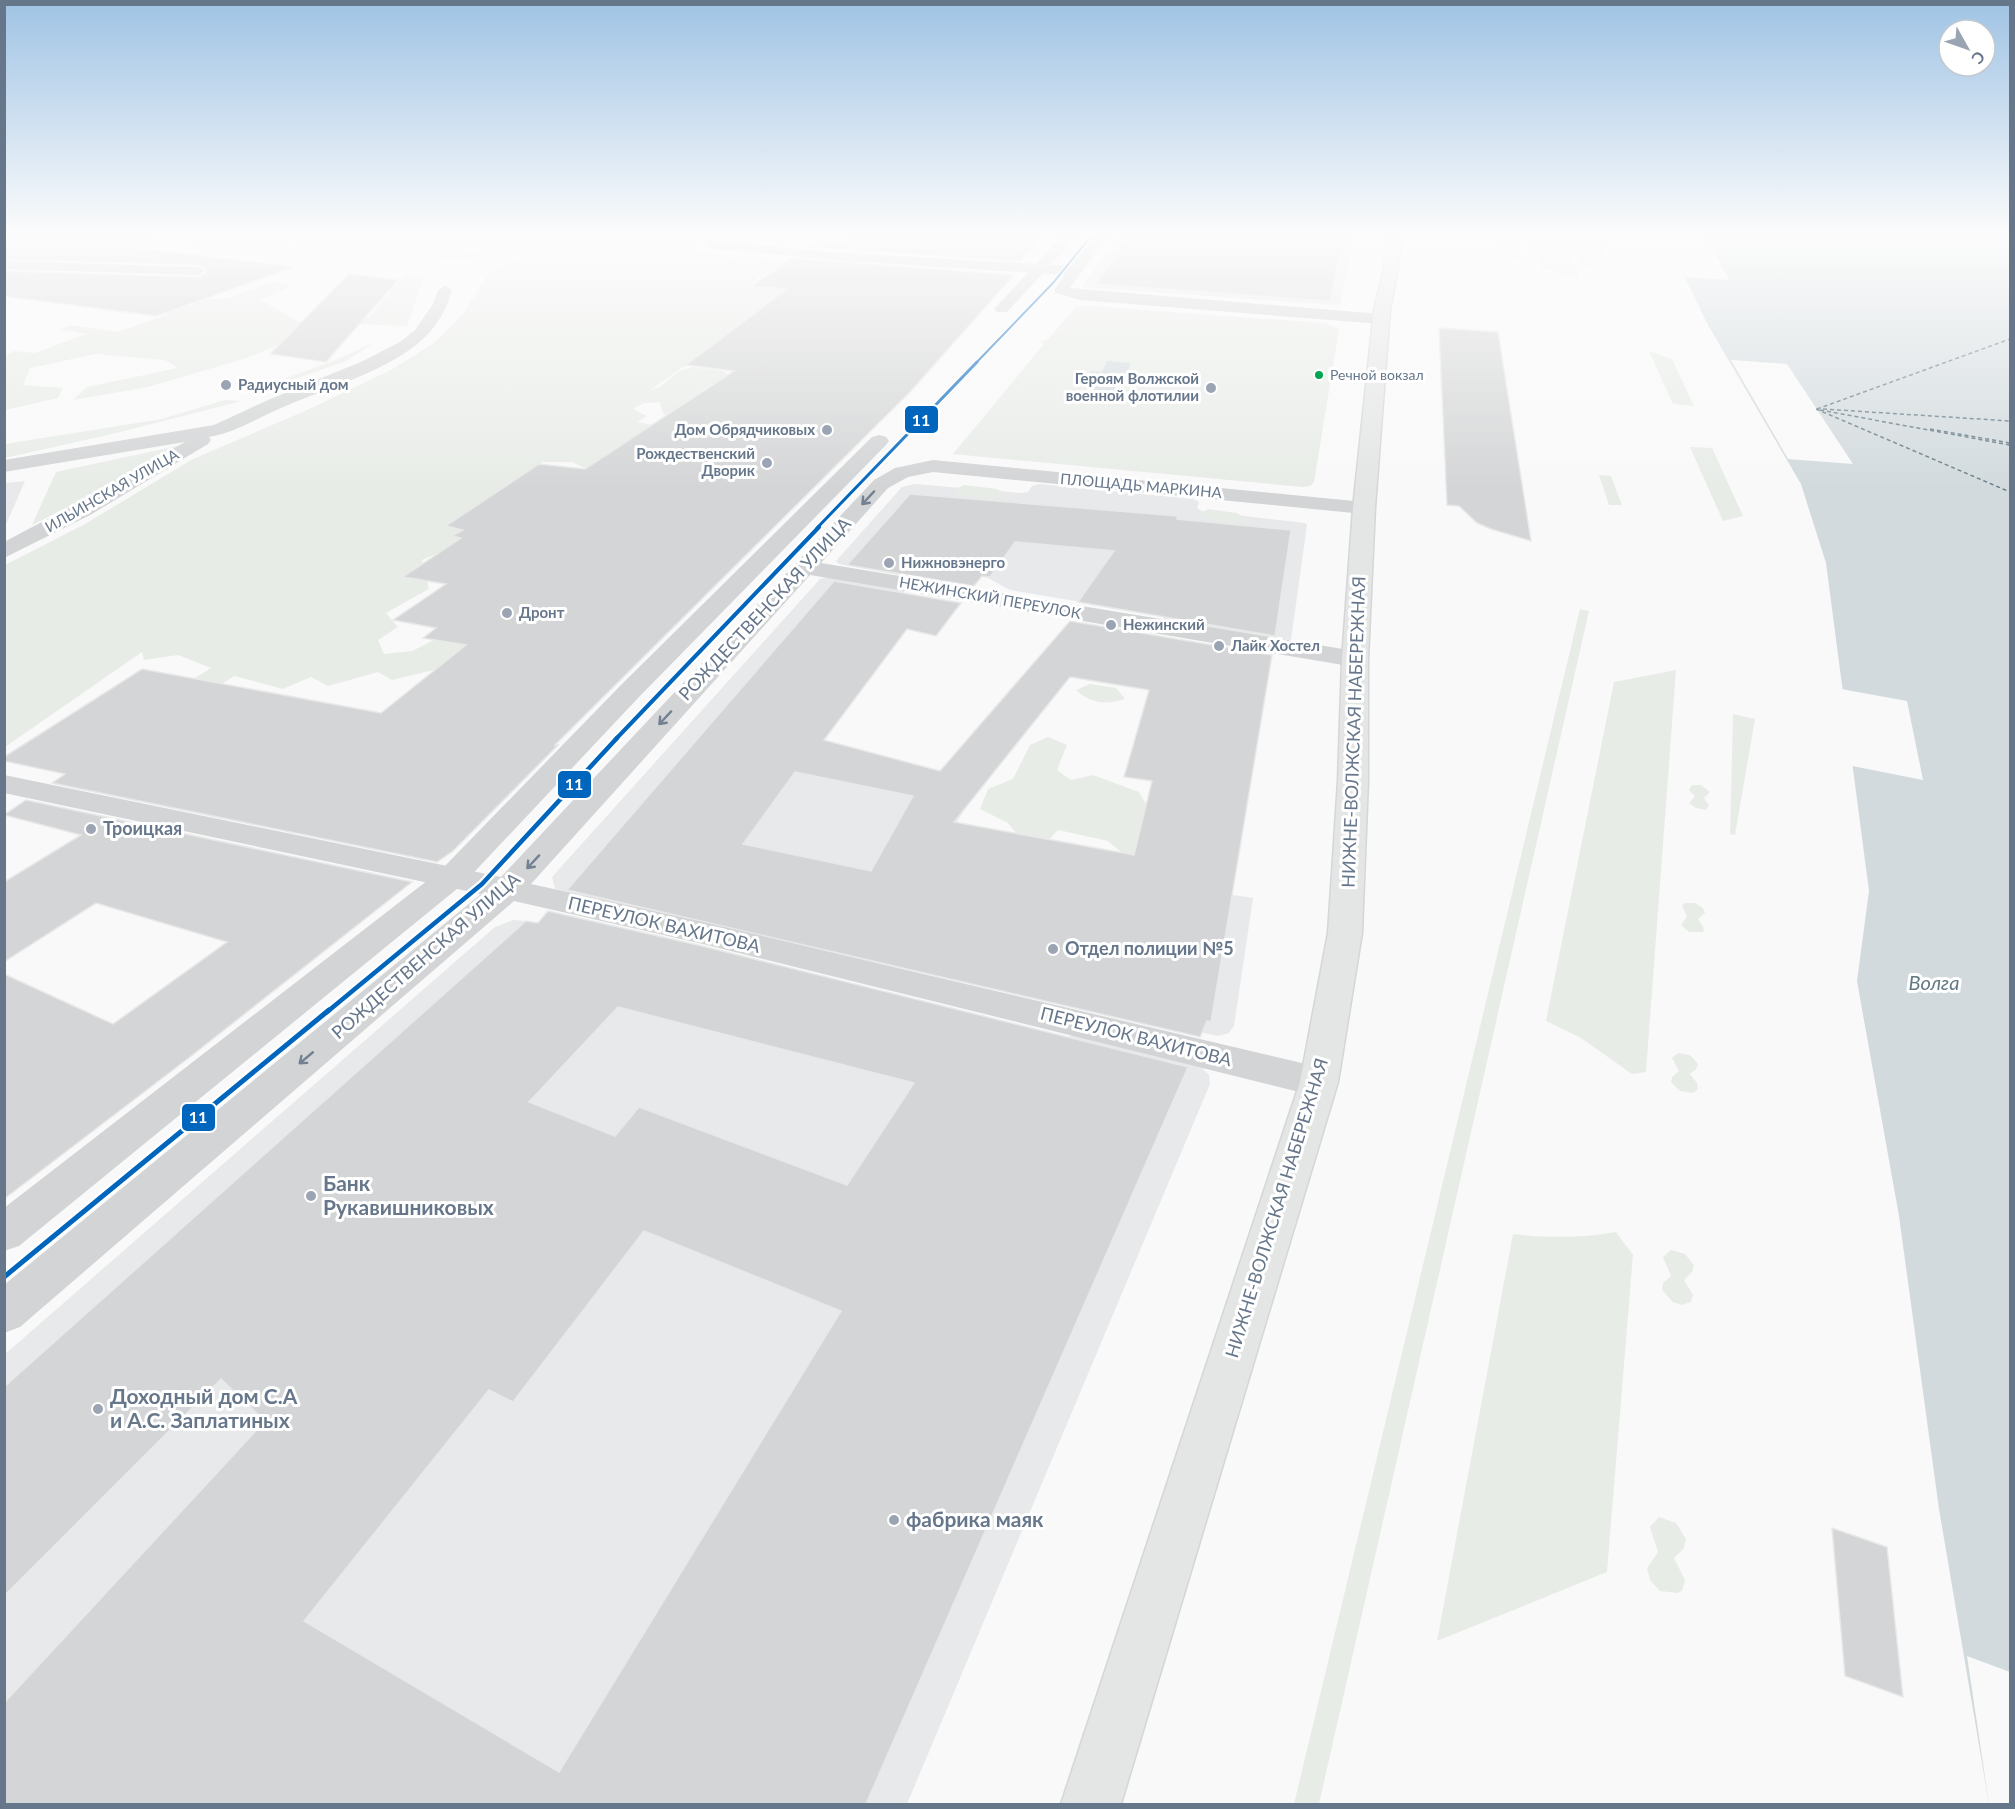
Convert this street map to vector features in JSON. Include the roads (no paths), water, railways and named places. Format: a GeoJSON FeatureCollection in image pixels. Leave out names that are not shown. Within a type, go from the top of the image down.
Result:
{"type":"FeatureCollection","features":[{"type":"Feature","properties":{"kind":"main road","name":"НИЖНЕ-ВОЛЖСКАЯ НАБЕРЕЖНАЯ"},"geometry":{"type":"LineString","coordinates":[[1091,1804],[1319,1082],[1345,933],[1353,781],[1354,659],[1364,508],[1381,319]]}},
{"type":"Feature","properties":{"kind":"street"},"geometry":{"type":"LineString","coordinates":[[4,466],[219,430],[274,404],[369,365],[406,345],[421,333],[430,319]]}},
{"type":"Feature","properties":{"kind":"street","name":"ИЛЬИНСКАЯ УЛИЦА"},"geometry":{"type":"LineString","coordinates":[[4,551],[82,510],[219,430]]}},
{"type":"Feature","properties":{"kind":"street","name":"РОЖДЕСТВЕНСКАЯ УЛИЦА"},"geometry":{"type":"LineString","coordinates":[[4,1233],[452,877],[630,691],[879,441]]}},
{"type":"Feature","properties":{"kind":"street","name":"ПЛОЩАДЬ МАРКИНА"},"geometry":{"type":"LineString","coordinates":[[917,468],[945,467],[1364,508]]}},
{"type":"Feature","properties":{"kind":"street","name":"РОЖДЕСТВЕНСКАЯ УЛИЦА"},"geometry":{"type":"LineString","coordinates":[[4,1313],[508,889],[881,484],[902,472],[917,468]]}},
{"type":"Feature","properties":{"kind":"street","name":"НЕЖИНСКИЙ ПЕРЕУЛОК"},"geometry":{"type":"LineString","coordinates":[[804,567],[1354,659]]}},
{"type":"Feature","properties":{"kind":"street","name":"ПЕРЕУЛОК ВАХИТОВА"},"geometry":{"type":"LineString","coordinates":[[4,784],[508,889],[1043,1014],[1319,1082]]}},
{"type":"Feature","properties":{"kind":"water","name":"Волга"},"geometry":{"type":"Polygon","coordinates":[[[1705,319],[2010,319],[2010,1804],[1989,1804],[1939,1509],[1899,1216],[1857,981],[1869,891],[1826,563],[1801,484],[1705,319]]]}},
{"type":"Feature","properties":{"kind":"water"},"geometry":{"type":"Polygon","coordinates":[[[1107,361],[1131,363],[1126,374],[1117,373],[1110,386],[1119,388],[1113,400],[1088,398],[1094,386],[1083,385],[1091,371],[1102,372],[1107,361]]]}},
{"type":"Feature","properties":{"kind":"place","name":"Речной вокзал"},"geometry":{"type":"Point","coordinates":[1319,375]}},
{"type":"Feature","properties":{"kind":"place","name":"Радиусный дом"},"geometry":{"type":"Point","coordinates":[226,385]}},
{"type":"Feature","properties":{"kind":"place","name":"Героям Волжской военной флотилии"},"geometry":{"type":"Point","coordinates":[1211,388]}},
{"type":"Feature","properties":{"kind":"place","name":"Дом Обрядчиковых"},"geometry":{"type":"Point","coordinates":[827,430]}},
{"type":"Feature","properties":{"kind":"place","name":"Рождественский Дворик"},"geometry":{"type":"Point","coordinates":[767,463]}},
{"type":"Feature","properties":{"kind":"place","name":"Нижновэнерго"},"geometry":{"type":"Point","coordinates":[889,563]}},
{"type":"Feature","properties":{"kind":"place","name":"Дронт"},"geometry":{"type":"Point","coordinates":[507,613]}},
{"type":"Feature","properties":{"kind":"place","name":"Нежинский"},"geometry":{"type":"Point","coordinates":[1111,625]}},
{"type":"Feature","properties":{"kind":"place","name":"Лайк Хостел"},"geometry":{"type":"Point","coordinates":[1219,646]}},
{"type":"Feature","properties":{"kind":"place","name":"Троицкая"},"geometry":{"type":"Point","coordinates":[91,829]}},
{"type":"Feature","properties":{"kind":"place","name":"Отдел полиции №5"},"geometry":{"type":"Point","coordinates":[1053,949]}},
{"type":"Feature","properties":{"kind":"place","name":"Банк Рукавишниковых"},"geometry":{"type":"Point","coordinates":[311,1196]}},
{"type":"Feature","properties":{"kind":"place","name":"Доходный дом С.А и А.С. Заплатиных"},"geometry":{"type":"Point","coordinates":[98,1409]}},
{"type":"Feature","properties":{"kind":"place","name":"фабрика маяк"},"geometry":{"type":"Point","coordinates":[894,1520]}}]}
